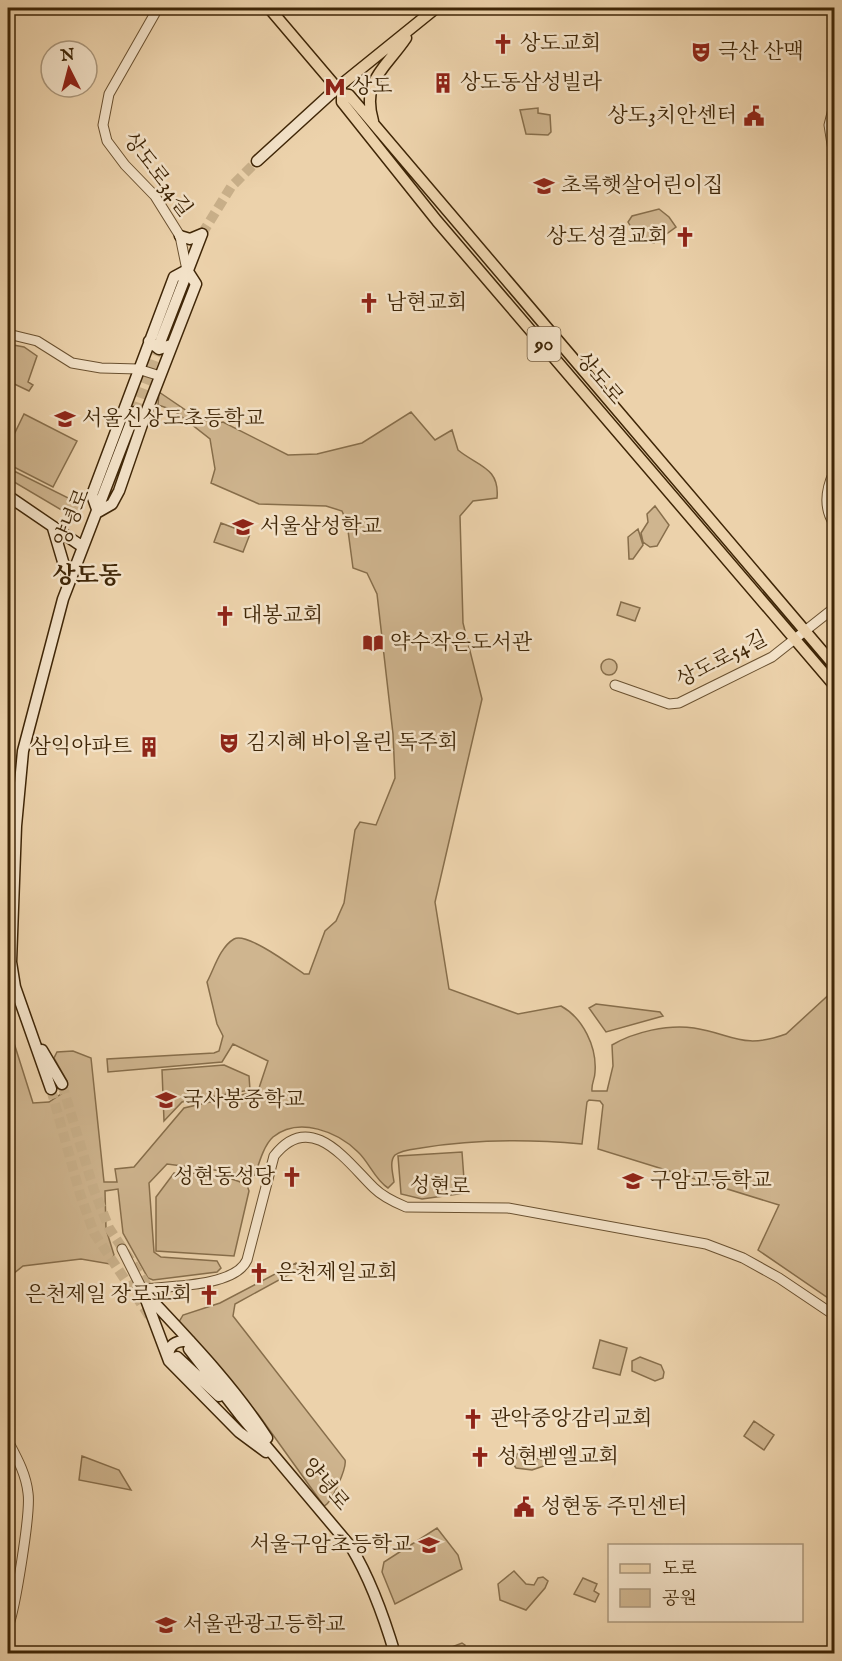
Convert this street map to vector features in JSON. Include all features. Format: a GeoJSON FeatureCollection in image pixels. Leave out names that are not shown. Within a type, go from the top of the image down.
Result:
{"type":"FeatureCollection","features":[{"type":"Feature","properties":{"kind":"main road","name":"상도로"},"geometry":{"type":"LineString","coordinates":[[269,8],[340,91],[349,95],[834,665]]}},
{"type":"Feature","properties":{"kind":"main road"},"geometry":{"type":"LineString","coordinates":[[257,161],[436,8]]}},
{"type":"Feature","properties":{"kind":"main road"},"geometry":{"type":"LineString","coordinates":[[375,127],[369,102],[372,83],[411,29]]}},
{"type":"Feature","properties":{"kind":"main road","name":"상도로"},"geometry":{"type":"LineString","coordinates":[[340,91],[342,102],[389,163],[834,685]]}},
{"type":"Feature","properties":{"kind":"main road"},"geometry":{"type":"LineString","coordinates":[[180,236],[190,239],[202,234],[187,270],[166,342],[160,376],[119,491],[112,504],[98,512],[92,495],[126,400],[174,277],[187,270]]}},
{"type":"Feature","properties":{"kind":"main road"},"geometry":{"type":"LineString","coordinates":[[494,286],[504,278]]}},
{"type":"Feature","properties":{"kind":"main road"},"geometry":{"type":"LineString","coordinates":[[149,341],[159,350],[166,342]]}},
{"type":"Feature","properties":{"kind":"main road"},"geometry":{"type":"LineString","coordinates":[[126,400],[141,399],[148,408]]}},
{"type":"Feature","properties":{"kind":"main road","name":"양녕로"},"geometry":{"type":"LineString","coordinates":[[51,1089],[15,987],[11,962],[19,790],[31,720],[69,582],[135,412]]}},
{"type":"Feature","properties":{"kind":"main road"},"geometry":{"type":"LineString","coordinates":[[8,496],[83,547]]}},
{"type":"Feature","properties":{"kind":"main road"},"geometry":{"type":"LineString","coordinates":[[52,528],[69,582]]}},
{"type":"Feature","properties":{"kind":"main road","name":"양녕로"},"geometry":{"type":"LineString","coordinates":[[30,1029],[62,1084]]}},
{"type":"Feature","properties":{"kind":"main road"},"geometry":{"type":"LineString","coordinates":[[142,1289],[254,1418],[285,1467]]}},
{"type":"Feature","properties":{"kind":"main road"},"geometry":{"type":"LineString","coordinates":[[142,1289],[173,1359]]}},
{"type":"Feature","properties":{"kind":"main road"},"geometry":{"type":"LineString","coordinates":[[189,1345],[179,1340],[172,1344],[168,1354],[239,1432],[285,1467]]}},
{"type":"Feature","properties":{"kind":"main road","name":"양녕로"},"geometry":{"type":"LineString","coordinates":[[189,1345],[240,1415],[345,1538],[359,1561],[385,1621],[395,1653]]}},
{"type":"Feature","properties":{"kind":"main road","name":"양녕로"},"geometry":{"type":"LineString","coordinates":[[173,1359],[240,1415]]}},
{"type":"Feature","properties":{"kind":"street","name":"상도로34길"},"geometry":{"type":"LineString","coordinates":[[158,8],[110,94],[103,125],[106,141],[155,196],[180,236],[187,270]]}},
{"type":"Feature","properties":{"kind":"street"},"geometry":{"type":"LineString","coordinates":[[834,105],[829,124],[834,157]]}},
{"type":"Feature","properties":{"kind":"street"},"geometry":{"type":"LineString","coordinates":[[8,334],[37,341],[72,363],[101,368],[138,369],[160,376]]}},
{"type":"Feature","properties":{"kind":"street"},"geometry":{"type":"LineString","coordinates":[[834,472],[827,490],[827,506],[834,524]]}},
{"type":"Feature","properties":{"kind":"street","name":"상도로54길"},"geometry":{"type":"LineString","coordinates":[[615,686],[669,704],[680,703],[772,657],[808,633],[834,608]]}},
{"type":"Feature","properties":{"kind":"street","name":"성현로"},"geometry":{"type":"LineString","coordinates":[[142,1289],[214,1282],[241,1269],[247,1260],[270,1164],[281,1147],[293,1140],[307,1138],[322,1140],[335,1147],[374,1189],[391,1201],[406,1207],[508,1208],[706,1244],[743,1258],[779,1278],[834,1315]]}},
{"type":"Feature","properties":{"kind":"street"},"geometry":{"type":"LineString","coordinates":[[122,1249],[142,1289]]}},
{"type":"Feature","properties":{"kind":"street"},"geometry":{"type":"LineString","coordinates":[[8,1441],[20,1463],[29,1496],[8,1627]]}},
{"type":"Feature","properties":{"kind":"green space"},"geometry":{"type":"Polygon","coordinates":[[[538,108],[538,113],[550,115],[551,132],[548,135],[526,134],[520,110],[538,108]]]}},
{"type":"Feature","properties":{"kind":"green space"},"geometry":{"type":"Polygon","coordinates":[[[659,209],[676,227],[654,243],[639,236],[628,222],[632,216],[659,209]]]}},
{"type":"Feature","properties":{"kind":"green space"},"geometry":{"type":"Polygon","coordinates":[[[8,344],[24,347],[37,356],[28,382],[33,385],[29,391],[8,381],[8,344]]]}},
{"type":"Feature","properties":{"kind":"green space"},"geometry":{"type":"Polygon","coordinates":[[[159,392],[193,415],[216,424],[223,422],[288,455],[317,454],[362,443],[411,412],[435,440],[452,430],[458,450],[491,473],[497,488],[497,498],[473,501],[460,516],[463,623],[482,699],[435,902],[449,989],[518,1014],[561,1006],[569,1011],[587,1034],[594,1053],[595,1075],[592,1091],[607,1091],[613,1066],[612,1045],[630,1036],[662,1028],[684,1027],[748,1041],[771,1039],[786,1034],[834,990],[834,1302],[758,1250],[779,1205],[598,1149],[603,1105],[600,1101],[589,1100],[582,1144],[502,1141],[441,1145],[408,1150],[398,1153],[393,1158],[394,1182],[388,1188],[350,1145],[329,1133],[306,1127],[283,1131],[273,1137],[264,1149],[255,1175],[246,1178],[230,1172],[167,1164],[149,1183],[154,1252],[161,1257],[217,1261],[221,1268],[217,1272],[153,1280],[148,1278],[123,1233],[118,1189],[105,1191],[106,1229],[114,1255],[110,1264],[81,1259],[23,1266],[8,1278],[8,1024],[33,1103],[49,1102],[67,1090],[67,1081],[54,1058],[57,1052],[73,1051],[91,1058],[104,1182],[117,1182],[115,1169],[134,1167],[184,1108],[258,1091],[268,1061],[233,1044],[222,1062],[108,1072],[107,1059],[219,1051],[223,1036],[217,1024],[207,982],[221,953],[234,939],[249,940],[304,974],[309,974],[325,931],[336,921],[344,903],[355,830],[360,822],[376,825],[395,778],[393,734],[377,594],[367,573],[353,568],[347,523],[342,511],[326,506],[259,504],[211,483],[215,469],[210,439],[173,410],[158,405],[159,392]]]}},
{"type":"Feature","properties":{"kind":"green space"},"geometry":{"type":"Polygon","coordinates":[[[24,414],[77,441],[53,487],[8,464],[8,447],[24,414]]]}},
{"type":"Feature","properties":{"kind":"green space"},"geometry":{"type":"Polygon","coordinates":[[[14,471],[74,501],[86,493],[78,514],[70,515],[9,479],[14,471]]]}},
{"type":"Feature","properties":{"kind":"green space"},"geometry":{"type":"Polygon","coordinates":[[[655,506],[669,525],[657,546],[650,547],[643,542],[641,533],[648,522],[647,514],[655,506]]]}},
{"type":"Feature","properties":{"kind":"green space"},"geometry":{"type":"Polygon","coordinates":[[[221,523],[250,534],[243,552],[214,542],[221,523]]]}},
{"type":"Feature","properties":{"kind":"green space"},"geometry":{"type":"Polygon","coordinates":[[[638,529],[643,545],[633,559],[629,559],[628,537],[638,529]]]}},
{"type":"Feature","properties":{"kind":"green space"},"geometry":{"type":"Polygon","coordinates":[[[621,602],[640,608],[635,621],[617,615],[621,602]]]}},
{"type":"Feature","properties":{"kind":"green space"},"geometry":{"type":"Polygon","coordinates":[[[609,659],[615,661],[617,667],[615,673],[609,675],[603,673],[601,667],[603,661],[609,659]]]}},
{"type":"Feature","properties":{"kind":"green space"},"geometry":{"type":"Polygon","coordinates":[[[596,1004],[660,1012],[663,1016],[606,1032],[589,1008],[596,1004]]]}},
{"type":"Feature","properties":{"kind":"green space"},"geometry":{"type":"Polygon","coordinates":[[[224,1065],[249,1076],[250,1090],[182,1102],[164,1121],[162,1070],[224,1065]]]}},
{"type":"Feature","properties":{"kind":"green space"},"geometry":{"type":"Polygon","coordinates":[[[462,1152],[465,1193],[422,1199],[401,1194],[398,1156],[462,1152]]]}},
{"type":"Feature","properties":{"kind":"green space"},"geometry":{"type":"Polygon","coordinates":[[[174,1173],[220,1176],[247,1185],[249,1191],[234,1256],[156,1251],[156,1197],[174,1173]]]}},
{"type":"Feature","properties":{"kind":"green space"},"geometry":{"type":"Polygon","coordinates":[[[296,1263],[299,1269],[235,1304],[233,1316],[345,1460],[344,1470],[338,1484],[331,1499],[324,1506],[258,1414],[179,1322],[183,1315],[220,1303],[296,1263]]]}},
{"type":"Feature","properties":{"kind":"green space"},"geometry":{"type":"Polygon","coordinates":[[[600,1340],[627,1348],[620,1375],[593,1368],[600,1340]]]}},
{"type":"Feature","properties":{"kind":"green space"},"geometry":{"type":"Polygon","coordinates":[[[640,1357],[661,1365],[664,1372],[663,1378],[655,1381],[632,1371],[632,1361],[640,1357]]]}},
{"type":"Feature","properties":{"kind":"green space"},"geometry":{"type":"Polygon","coordinates":[[[754,1421],[774,1435],[764,1450],[744,1436],[754,1421]]]}},
{"type":"Feature","properties":{"kind":"green space"},"geometry":{"type":"Polygon","coordinates":[[[517,1454],[553,1463],[532,1470],[516,1468],[514,1465],[517,1454]]]}},
{"type":"Feature","properties":{"kind":"green space"},"geometry":{"type":"Polygon","coordinates":[[[82,1456],[119,1470],[131,1490],[79,1480],[82,1456]]]}},
{"type":"Feature","properties":{"kind":"green space"},"geometry":{"type":"Polygon","coordinates":[[[437,1528],[458,1555],[462,1569],[395,1604],[382,1572],[384,1562],[437,1528]]]}},
{"type":"Feature","properties":{"kind":"green space"},"geometry":{"type":"Polygon","coordinates":[[[514,1571],[526,1584],[534,1585],[538,1578],[543,1577],[548,1581],[545,1588],[526,1610],[500,1600],[498,1584],[514,1571]]]}},
{"type":"Feature","properties":{"kind":"green space"},"geometry":{"type":"Polygon","coordinates":[[[583,1578],[597,1584],[594,1591],[599,1594],[595,1602],[574,1594],[583,1578]]]}},
{"type":"Feature","properties":{"kind":"green space"},"geometry":{"type":"Polygon","coordinates":[[[462,1643],[465,1645],[464,1650],[436,1653],[462,1643]]]}},
{"type":"Feature","properties":{"kind":"tunnel"},"geometry":{"type":"LineString","coordinates":[[202,234],[231,187],[257,161]]}},
{"type":"Feature","properties":{"kind":"tunnel"},"geometry":{"type":"LineString","coordinates":[[135,412],[161,340]]}},
{"type":"Feature","properties":{"kind":"tunnel"},"geometry":{"type":"LineString","coordinates":[[62,1084],[94,1190],[109,1228],[154,1296]]}},
{"type":"Feature","properties":{"kind":"tunnel"},"geometry":{"type":"LineString","coordinates":[[51,1089],[80,1194],[94,1233],[150,1317]]}},
{"type":"Feature","properties":{"kind":"place","name":"상도교회"},"geometry":{"type":"Point","coordinates":[503,44]}},
{"type":"Feature","properties":{"kind":"place","name":"극산 산맥"},"geometry":{"type":"Point","coordinates":[701,52]}},
{"type":"Feature","properties":{"kind":"place","name":"상도동삼성빌라"},"geometry":{"type":"Point","coordinates":[443,83]}},
{"type":"Feature","properties":{"kind":"place","name":"상도"},"geometry":{"type":"Point","coordinates":[335,87]}},
{"type":"Feature","properties":{"kind":"place","name":"상도3치안센터"},"geometry":{"type":"Point","coordinates":[754,116]}},
{"type":"Feature","properties":{"kind":"place","name":"초록햇살어린이집"},"geometry":{"type":"Point","coordinates":[544,186]}},
{"type":"Feature","properties":{"kind":"place","name":"상도성결교회"},"geometry":{"type":"Point","coordinates":[685,237]}},
{"type":"Feature","properties":{"kind":"place","name":"남현교회"},"geometry":{"type":"Point","coordinates":[369,303]}},
{"type":"Feature","properties":{"kind":"place","name":"서울신상도초등학교"},"geometry":{"type":"Point","coordinates":[65,419]}},
{"type":"Feature","properties":{"kind":"place","name":"서울삼성학교"},"geometry":{"type":"Point","coordinates":[243,527]}},
{"type":"Feature","properties":{"kind":"place","name":"대봉교회"},"geometry":{"type":"Point","coordinates":[225,616]}},
{"type":"Feature","properties":{"kind":"place","name":"약수작은도서관"},"geometry":{"type":"Point","coordinates":[373,643]}},
{"type":"Feature","properties":{"kind":"place","name":"김지혜 바이올린 독주회"},"geometry":{"type":"Point","coordinates":[229,743]}},
{"type":"Feature","properties":{"kind":"place","name":"삼익아파트"},"geometry":{"type":"Point","coordinates":[149,747]}},
{"type":"Feature","properties":{"kind":"place","name":"국사봉중학교"},"geometry":{"type":"Point","coordinates":[166,1100]}},
{"type":"Feature","properties":{"kind":"place","name":"성현동성당"},"geometry":{"type":"Point","coordinates":[292,1177]}},
{"type":"Feature","properties":{"kind":"place","name":"구암고등학교"},"geometry":{"type":"Point","coordinates":[633,1181]}},
{"type":"Feature","properties":{"kind":"place","name":"은천제일교회"},"geometry":{"type":"Point","coordinates":[259,1273]}},
{"type":"Feature","properties":{"kind":"place","name":"은천제일 장로교회"},"geometry":{"type":"Point","coordinates":[209,1295]}},
{"type":"Feature","properties":{"kind":"place","name":"관악중앙감리교회"},"geometry":{"type":"Point","coordinates":[473,1419]}},
{"type":"Feature","properties":{"kind":"place","name":"성현벧엘교회"},"geometry":{"type":"Point","coordinates":[480,1457]}},
{"type":"Feature","properties":{"kind":"place","name":"성현동 주민센터"},"geometry":{"type":"Point","coordinates":[524,1507]}},
{"type":"Feature","properties":{"kind":"place","name":"서울구암초등학교"},"geometry":{"type":"Point","coordinates":[429,1545]}},
{"type":"Feature","properties":{"kind":"place","name":"서울관광고등학교"},"geometry":{"type":"Point","coordinates":[166,1625]}},
{"type":"Feature","properties":{"kind":"district","name":"상도동"},"geometry":{"type":"Point","coordinates":[87,576]}}]}
